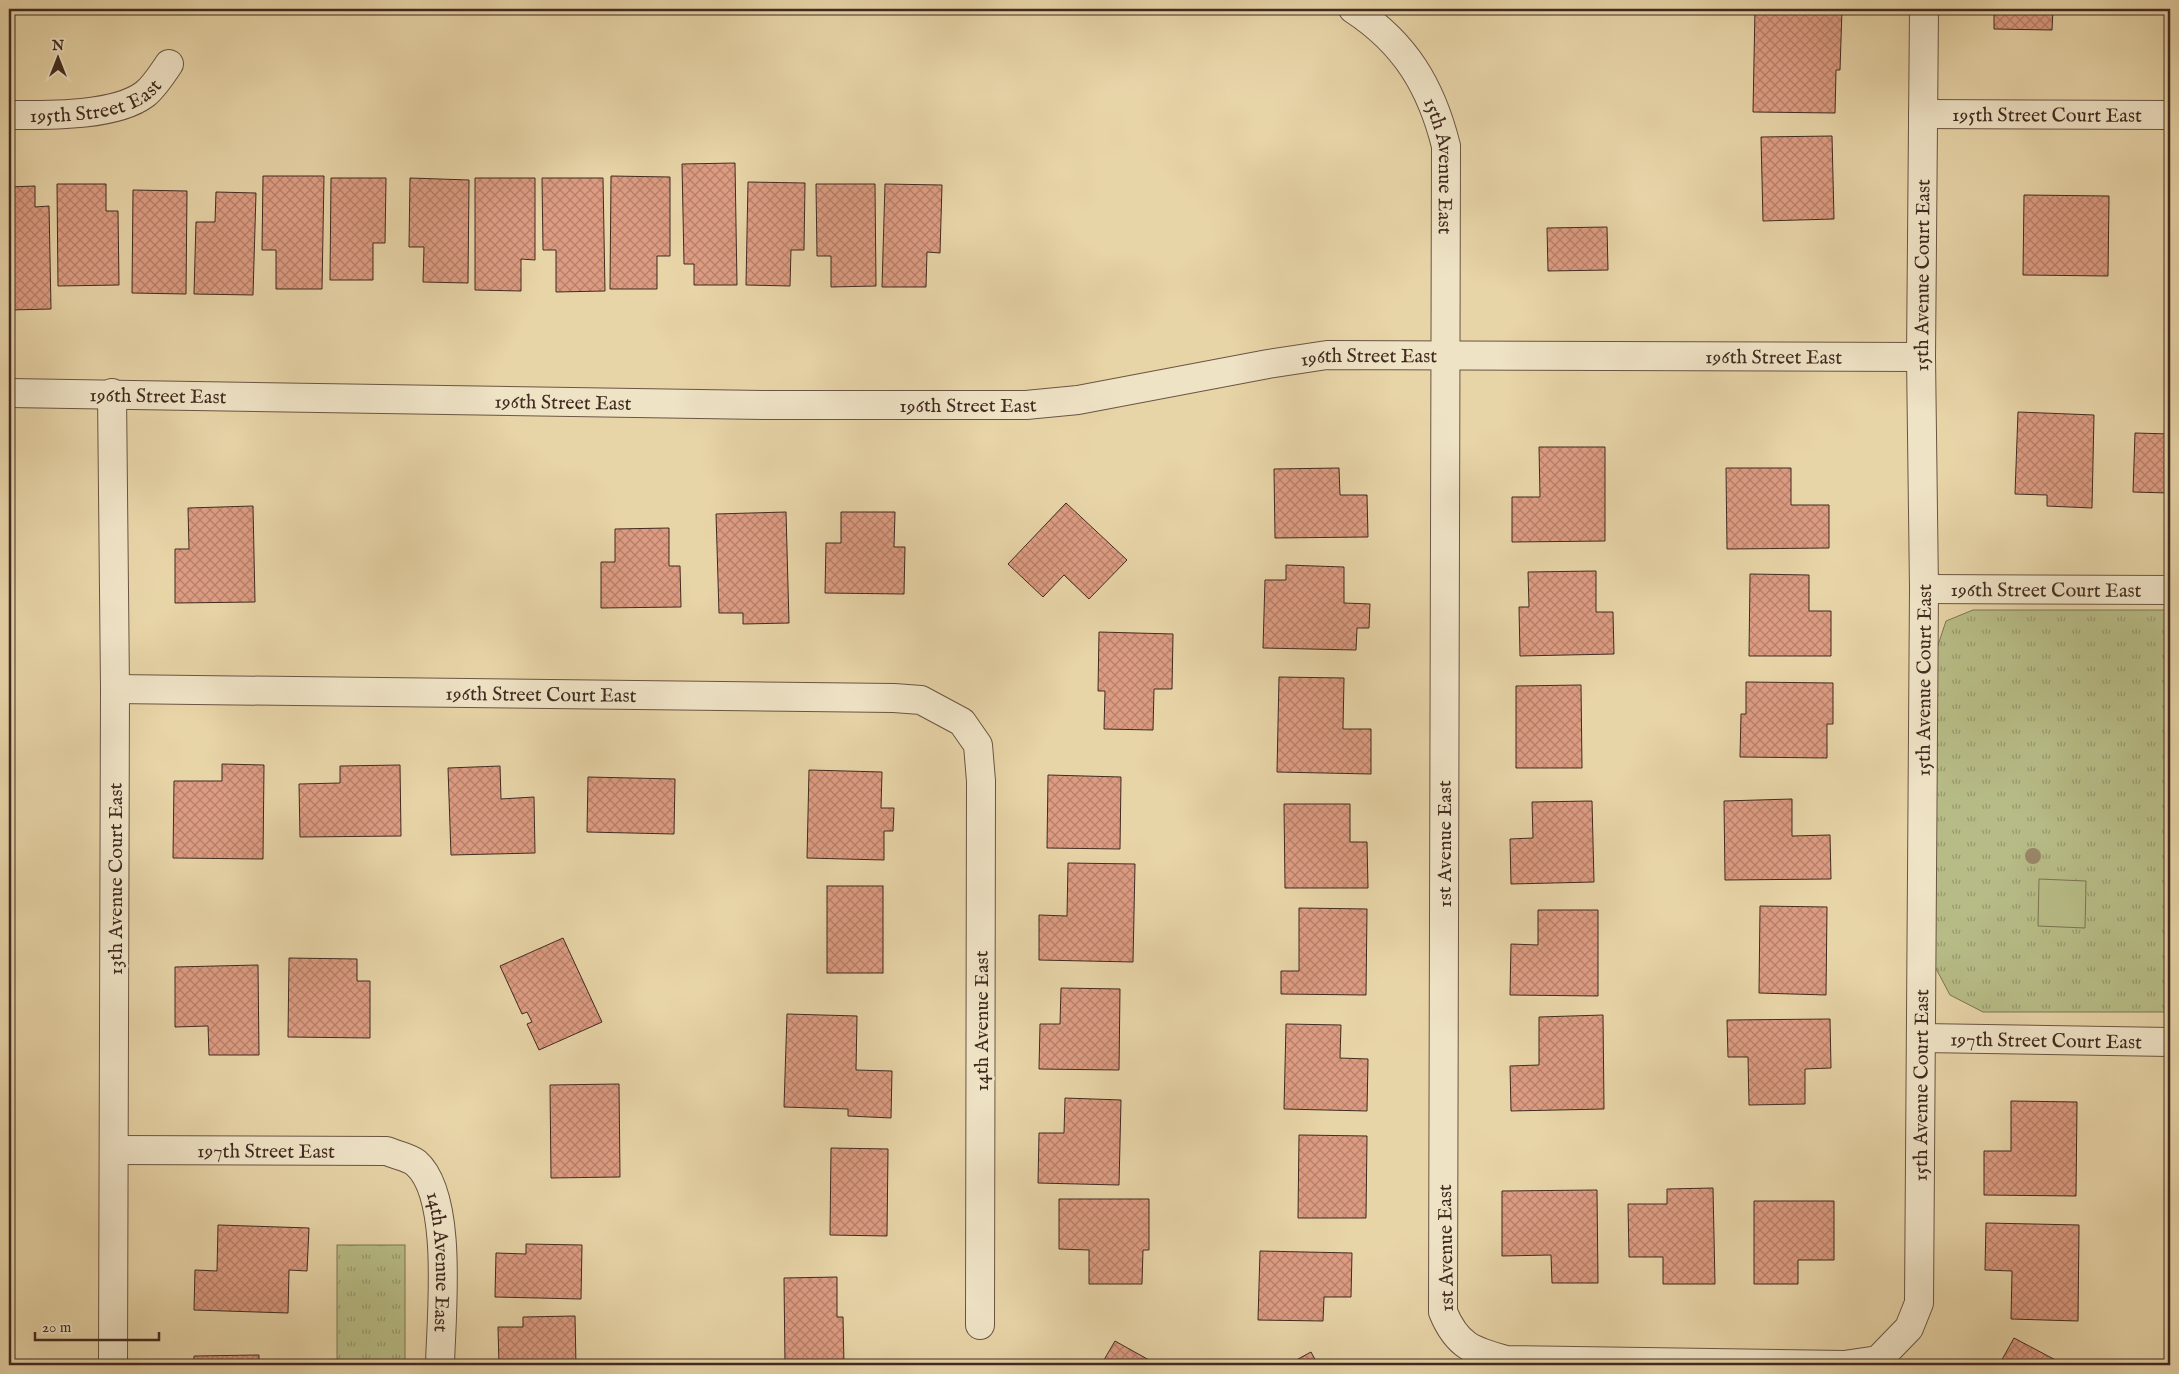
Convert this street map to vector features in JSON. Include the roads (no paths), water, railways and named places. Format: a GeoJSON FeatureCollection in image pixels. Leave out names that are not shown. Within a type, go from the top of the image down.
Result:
{"type":"FeatureCollection","features":[{"type":"Feature","properties":{"kind":"street","name":"15th Avenue East"},"geometry":{"type":"LineString","coordinates":[[1353,9],[1374,22],[1398,46],[1429,92],[1439,119],[1446,146],[1445,355]]}},
{"type":"Feature","properties":{"kind":"street","name":"15th Avenue Court East"},"geometry":{"type":"LineString","coordinates":[[1451,1330],[1474,1351],[1506,1360],[1844,1365],[1878,1360],[1909,1328],[1919,1303],[1924,589],[1922,357],[1924,9]]}},
{"type":"Feature","properties":{"kind":"street","name":"195th Street East"},"geometry":{"type":"LineString","coordinates":[[9,115],[54,115],[109,110],[144,94],[169,64]]}},
{"type":"Feature","properties":{"kind":"street","name":"195th Street Court East"},"geometry":{"type":"LineString","coordinates":[[1923,114],[2170,115]]}},
{"type":"Feature","properties":{"kind":"street","name":"196th Street East"},"geometry":{"type":"LineString","coordinates":[[9,392],[763,405],[1026,405],[1078,400],[1268,364],[1327,355],[1922,357]]}},
{"type":"Feature","properties":{"kind":"street","name":"1st Avenue East"},"geometry":{"type":"LineString","coordinates":[[1445,355],[1443,1312],[1451,1330]]}},
{"type":"Feature","properties":{"kind":"street","name":"13th Avenue Court East"},"geometry":{"type":"LineString","coordinates":[[112,393],[116,1150],[113,1365]]}},
{"type":"Feature","properties":{"kind":"street","name":"196th Street Court East"},"geometry":{"type":"LineString","coordinates":[[1924,589],[2170,590]]}},
{"type":"Feature","properties":{"kind":"street","name":"196th Street Court East"},"geometry":{"type":"LineString","coordinates":[[115,689],[894,698],[921,700],[962,722]]}},
{"type":"Feature","properties":{"kind":"street","name":"14th Avenue East"},"geometry":{"type":"LineString","coordinates":[[962,722],[978,745],[981,781],[980,1326]]}},
{"type":"Feature","properties":{"kind":"street","name":"197th Street Court East"},"geometry":{"type":"LineString","coordinates":[[1922,1038],[2170,1042]]}},
{"type":"Feature","properties":{"kind":"street","name":"197th Street East"},"geometry":{"type":"LineString","coordinates":[[116,1150],[387,1151],[416,1163]]}},
{"type":"Feature","properties":{"kind":"street","name":"14th Avenue East"},"geometry":{"type":"LineString","coordinates":[[416,1163],[429,1184],[439,1214],[442,1249],[440,1365]]}}]}
